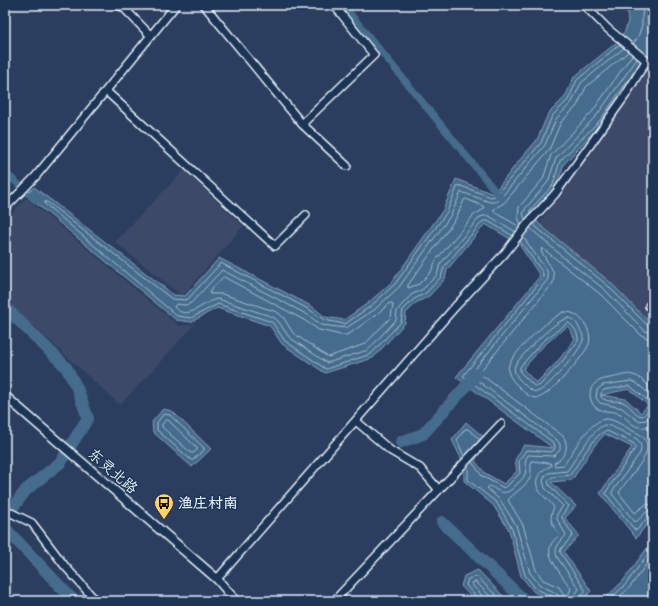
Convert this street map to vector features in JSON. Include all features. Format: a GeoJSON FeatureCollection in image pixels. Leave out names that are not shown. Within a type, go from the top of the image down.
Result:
{"type":"FeatureCollection","features":[{"type":"Feature","properties":{"kind":"main road","name":"东灵北路"},"geometry":{"type":"LineString","coordinates":[[5,396],[217,580],[236,601]]}},
{"type":"Feature","properties":{"kind":"street"},"geometry":{"type":"LineString","coordinates":[[116,5],[123,7],[151,36]]}},
{"type":"Feature","properties":{"kind":"street"},"geometry":{"type":"LineString","coordinates":[[5,208],[36,176],[176,5]]}},
{"type":"Feature","properties":{"kind":"street"},"geometry":{"type":"LineString","coordinates":[[204,5],[302,124],[347,166]]}},
{"type":"Feature","properties":{"kind":"street"},"geometry":{"type":"LineString","coordinates":[[302,124],[374,55],[334,5]]}},
{"type":"Feature","properties":{"kind":"street"},"geometry":{"type":"LineString","coordinates":[[584,5],[608,29],[653,66]]}},
{"type":"Feature","properties":{"kind":"street"},"geometry":{"type":"LineString","coordinates":[[217,580],[455,307],[505,253],[529,222],[555,194],[625,96],[645,60]]}},
{"type":"Feature","properties":{"kind":"street"},"geometry":{"type":"LineString","coordinates":[[106,91],[275,246],[306,215]]}},
{"type":"Feature","properties":{"kind":"street"},"geometry":{"type":"LineString","coordinates":[[356,421],[391,452],[420,468],[439,490]]}},
{"type":"Feature","properties":{"kind":"street"},"geometry":{"type":"LineString","coordinates":[[334,601],[501,424]]}},
{"type":"Feature","properties":{"kind":"street"},"geometry":{"type":"LineString","coordinates":[[5,510],[32,523],[64,565],[96,601]]}},
{"type":"Feature","properties":{"kind":"shaded area"},"geometry":{"type":"Polygon","coordinates":[[[653,59],[653,326],[610,282],[539,224],[638,78],[653,59]]]}},
{"type":"Feature","properties":{"kind":"shaded area"},"geometry":{"type":"Polygon","coordinates":[[[184,170],[243,226],[182,296],[115,242],[184,170]]]}},
{"type":"Feature","properties":{"kind":"shaded area"},"geometry":{"type":"Polygon","coordinates":[[[26,198],[179,326],[195,324],[120,405],[5,300],[5,221],[26,198]]]}},
{"type":"Feature","properties":{"kind":"water"},"geometry":{"type":"Polygon","coordinates":[[[630,5],[653,5],[653,52],[604,121],[564,164],[556,187],[532,213],[539,224],[610,282],[653,326],[653,517],[636,538],[600,493],[632,447],[605,434],[594,446],[572,480],[551,482],[576,506],[565,518],[579,535],[564,552],[591,591],[581,601],[554,601],[534,592],[521,576],[509,530],[493,505],[464,481],[464,464],[452,440],[466,422],[487,440],[475,461],[485,473],[504,484],[517,471],[515,460],[524,445],[553,448],[456,377],[540,276],[519,244],[485,224],[447,270],[445,279],[428,297],[417,302],[406,313],[405,323],[373,358],[325,373],[282,344],[270,326],[217,308],[191,322],[176,320],[26,195],[34,187],[174,295],[185,296],[219,258],[313,307],[325,317],[344,320],[368,303],[392,282],[443,210],[456,179],[493,194],[537,140],[548,114],[565,97],[574,77],[616,43],[625,31],[628,21],[627,10],[630,5]],[[568,326],[544,345],[523,369],[536,383],[558,361],[575,339],[568,326]],[[629,389],[601,395],[626,399],[641,413],[648,405],[629,389]]]}},
{"type":"Feature","properties":{"kind":"water"},"geometry":{"type":"Polygon","coordinates":[[[163,409],[172,411],[211,449],[192,467],[153,432],[152,422],[163,409]]]}},
{"type":"Feature","properties":{"kind":"water"},"geometry":{"type":"Polygon","coordinates":[[[653,540],[653,593],[644,601],[602,601],[623,581],[653,540]]]}},
{"type":"Feature","properties":{"kind":"water"},"geometry":{"type":"Polygon","coordinates":[[[478,570],[504,597],[511,601],[475,601],[461,586],[464,576],[478,570]]]}},
{"type":"Feature","properties":{"kind":"waterway"},"geometry":{"type":"LineString","coordinates":[[343,5],[500,197]]}},
{"type":"Feature","properties":{"kind":"waterway"},"geometry":{"type":"LineString","coordinates":[[5,172],[35,200]]}},
{"type":"Feature","properties":{"kind":"waterway"},"geometry":{"type":"LineString","coordinates":[[5,307],[66,367],[77,388],[88,418],[71,445]]}},
{"type":"Feature","properties":{"kind":"waterway"},"geometry":{"type":"LineString","coordinates":[[401,442],[423,434],[477,374]]}},
{"type":"Feature","properties":{"kind":"waterway"},"geometry":{"type":"LineString","coordinates":[[13,507],[26,490],[61,462],[65,455]]}},
{"type":"Feature","properties":{"kind":"waterway"},"geometry":{"type":"LineString","coordinates":[[442,522],[525,601]]}},
{"type":"Feature","properties":{"kind":"waterway"},"geometry":{"type":"LineString","coordinates":[[5,528],[74,601]]}},
{"type":"Feature","properties":{"kind":"place","name":"渔庄村南"},"geometry":{"type":"Point","coordinates":[164,520]}}]}
